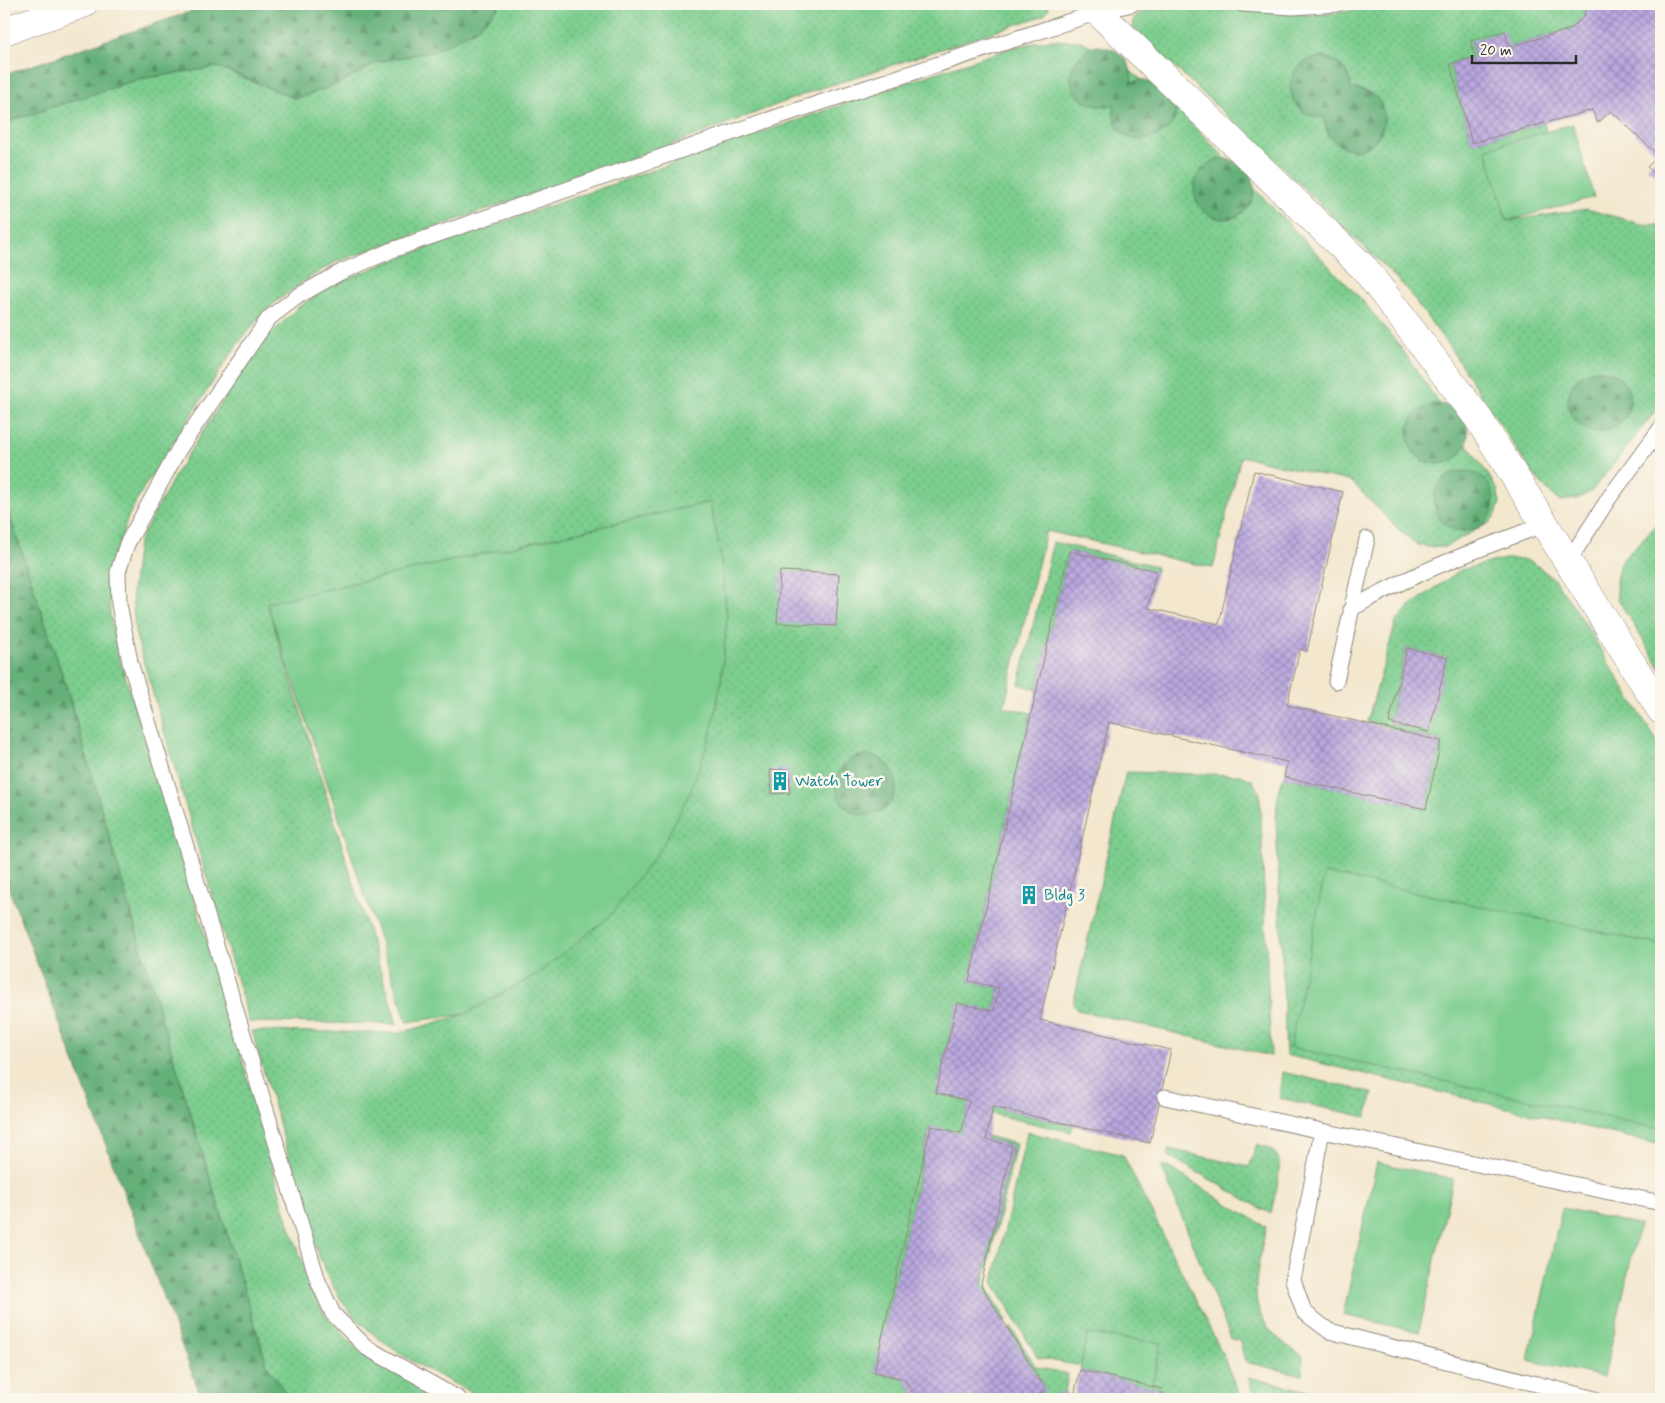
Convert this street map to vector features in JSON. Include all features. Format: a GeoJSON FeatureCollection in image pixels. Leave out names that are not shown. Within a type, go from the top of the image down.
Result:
{"type":"FeatureCollection","features":[{"type":"Feature","properties":{"kind":"street"},"geometry":{"type":"LineString","coordinates":[[4,31],[84,4]]}},
{"type":"Feature","properties":{"kind":"street"},"geometry":{"type":"LineString","coordinates":[[1098,12],[1365,269],[1478,418],[1661,710]]}},
{"type":"Feature","properties":{"kind":"lane"},"geometry":{"type":"LineString","coordinates":[[459,1399],[367,1348],[333,1314],[318,1281],[130,662],[119,604],[118,572],[127,544],[179,449],[236,363],[269,318],[298,296],[341,272],[392,250],[749,126],[1098,12],[1132,4]]}},
{"type":"Feature","properties":{"kind":"lane"},"geometry":{"type":"LineString","coordinates":[[1243,4],[1293,7],[1337,4]]}},
{"type":"Feature","properties":{"kind":"lane"},"geometry":{"type":"LineString","coordinates":[[1568,562],[1609,498],[1661,428]]}},
{"type":"Feature","properties":{"kind":"lane"},"geometry":{"type":"LineString","coordinates":[[1352,609],[1389,587],[1428,568],[1544,524]]}},
{"type":"Feature","properties":{"kind":"lane"},"geometry":{"type":"LineString","coordinates":[[1336,681],[1367,539]]}},
{"type":"Feature","properties":{"kind":"lane"},"geometry":{"type":"LineString","coordinates":[[1165,1097],[1661,1203]]}},
{"type":"Feature","properties":{"kind":"lane"},"geometry":{"type":"LineString","coordinates":[[1322,1131],[1293,1280],[1304,1312],[1329,1330],[1595,1399]]}},
{"type":"Feature","properties":{"kind":"green space"},"geometry":{"type":"Polygon","coordinates":[[[213,4],[501,4],[477,29],[434,51],[378,62],[338,84],[296,99],[218,67],[139,79],[4,123],[4,75],[213,4]]]}},
{"type":"Feature","properties":{"kind":"green space"},"geometry":{"type":"Polygon","coordinates":[[[501,4],[1046,4],[1049,8],[1045,15],[813,91],[668,146],[336,262],[304,281],[273,304],[258,319],[237,345],[144,487],[128,517],[108,577],[110,614],[118,653],[220,983],[288,1221],[314,1295],[327,1318],[361,1353],[445,1399],[289,1399],[267,1365],[159,1010],[67,689],[4,498],[4,123],[139,79],[218,67],[296,99],[338,84],[378,62],[434,51],[477,29],[501,4]]]}},
{"type":"Feature","properties":{"kind":"green space"},"geometry":{"type":"Polygon","coordinates":[[[1380,4],[1587,4],[1584,16],[1571,29],[1509,47],[1470,41],[1475,57],[1450,64],[1472,143],[1544,123],[1546,132],[1486,149],[1507,221],[1587,209],[1641,224],[1661,225],[1661,404],[1592,491],[1577,499],[1559,501],[1531,471],[1448,345],[1404,286],[1282,167],[1132,27],[1134,18],[1140,13],[1152,9],[1184,7],[1316,15],[1350,11],[1380,4]]]}},
{"type":"Feature","properties":{"kind":"green space"},"geometry":{"type":"Polygon","coordinates":[[[1049,40],[1081,41],[1109,55],[1170,101],[1362,300],[1399,345],[1489,476],[1497,489],[1500,503],[1496,514],[1489,523],[1444,547],[1418,545],[1400,531],[1352,482],[1241,456],[1213,568],[1046,531],[1004,707],[1031,713],[969,981],[999,988],[994,1011],[957,1004],[936,1093],[969,1101],[961,1133],[930,1127],[874,1372],[904,1379],[917,1399],[485,1399],[433,1373],[399,1353],[368,1330],[342,1301],[316,1249],[252,1031],[400,1033],[465,1014],[537,974],[710,737],[721,682],[727,617],[720,552],[710,502],[267,603],[397,1024],[249,1022],[135,632],[132,591],[138,543],[179,468],[261,344],[296,309],[326,288],[385,263],[896,86],[1014,47],[1049,40]]]}},
{"type":"Feature","properties":{"kind":"green space"},"geometry":{"type":"Polygon","coordinates":[[[1096,46],[1111,49],[1122,56],[1129,67],[1132,82],[1150,81],[1158,84],[1166,91],[1175,106],[1174,119],[1166,130],[1153,137],[1139,140],[1125,136],[1116,124],[1114,105],[1099,106],[1086,102],[1077,95],[1072,85],[1071,75],[1074,64],[1083,54],[1096,46]]]}},
{"type":"Feature","properties":{"kind":"green space"},"geometry":{"type":"Polygon","coordinates":[[[1325,57],[1344,68],[1351,83],[1351,89],[1368,92],[1379,101],[1384,113],[1383,126],[1378,138],[1369,146],[1356,150],[1337,144],[1329,135],[1324,118],[1309,115],[1292,98],[1290,87],[1293,76],[1299,67],[1310,60],[1325,57]]]}},
{"type":"Feature","properties":{"kind":"green space"},"geometry":{"type":"Polygon","coordinates":[[[1573,124],[1594,197],[1507,221],[1486,149],[1573,124]]]}},
{"type":"Feature","properties":{"kind":"green space"},"geometry":{"type":"Polygon","coordinates":[[[1218,159],[1230,159],[1241,164],[1249,172],[1254,183],[1252,201],[1241,214],[1230,219],[1218,219],[1207,214],[1199,206],[1194,195],[1194,183],[1199,172],[1207,164],[1218,159]]]}},
{"type":"Feature","properties":{"kind":"green space"},"geometry":{"type":"Polygon","coordinates":[[[1599,370],[1611,373],[1621,379],[1627,389],[1630,401],[1627,413],[1621,423],[1611,429],[1599,432],[1587,429],[1577,423],[1571,413],[1568,401],[1571,389],[1577,379],[1587,373],[1599,370]]]}},
{"type":"Feature","properties":{"kind":"green space"},"geometry":{"type":"Polygon","coordinates":[[[1432,404],[1444,404],[1460,412],[1466,422],[1468,434],[1466,446],[1460,456],[1444,464],[1432,464],[1416,456],[1408,440],[1408,428],[1416,412],[1432,404]]]}},
{"type":"Feature","properties":{"kind":"green space"},"geometry":{"type":"Polygon","coordinates":[[[1458,471],[1470,471],[1486,479],[1492,489],[1494,501],[1492,513],[1486,523],[1470,531],[1458,531],[1442,523],[1434,507],[1434,495],[1442,479],[1458,471]]]}},
{"type":"Feature","properties":{"kind":"green space"},"geometry":{"type":"Polygon","coordinates":[[[4,498],[67,689],[159,1010],[267,1365],[289,1399],[202,1399],[4,876],[4,498]]]}},
{"type":"Feature","properties":{"kind":"green space"},"geometry":{"type":"Polygon","coordinates":[[[710,502],[720,552],[727,617],[721,682],[710,737],[690,792],[663,845],[609,917],[537,974],[465,1014],[407,1022],[267,603],[710,502]]]}},
{"type":"Feature","properties":{"kind":"green space"},"geometry":{"type":"Polygon","coordinates":[[[1661,520],[1661,669],[1617,598],[1616,581],[1620,562],[1661,520]]]}},
{"type":"Feature","properties":{"kind":"green space"},"geometry":{"type":"Polygon","coordinates":[[[1053,542],[1156,566],[1156,571],[1069,551],[1037,690],[1019,684],[1053,542]]]}},
{"type":"Feature","properties":{"kind":"green space"},"geometry":{"type":"Polygon","coordinates":[[[1504,559],[1522,559],[1535,564],[1553,578],[1575,608],[1661,748],[1661,1145],[1286,1055],[1276,819],[1278,791],[1284,777],[1426,809],[1441,741],[1367,722],[1396,622],[1409,607],[1460,570],[1504,559]],[[1406,648],[1389,723],[1428,732],[1447,658],[1406,648]]]}},
{"type":"Feature","properties":{"kind":"green space"},"geometry":{"type":"Polygon","coordinates":[[[860,755],[872,755],[888,763],[894,773],[896,785],[894,797],[888,807],[872,815],[860,815],[844,807],[836,791],[836,779],[844,763],[860,755]]]}},
{"type":"Feature","properties":{"kind":"green space"},"geometry":{"type":"Polygon","coordinates":[[[1126,772],[1241,775],[1252,780],[1260,794],[1271,1056],[1078,1010],[1073,1004],[1126,772]]]}},
{"type":"Feature","properties":{"kind":"green space"},"geometry":{"type":"Polygon","coordinates":[[[1325,873],[1661,945],[1661,1129],[1290,1047],[1325,873]]]}},
{"type":"Feature","properties":{"kind":"green space"},"geometry":{"type":"Polygon","coordinates":[[[1282,1072],[1373,1093],[1366,1117],[1279,1098],[1282,1072]]]}},
{"type":"Feature","properties":{"kind":"green space"},"geometry":{"type":"Polygon","coordinates":[[[993,1107],[1073,1126],[1071,1132],[992,1114],[993,1107]]]}},
{"type":"Feature","properties":{"kind":"green space"},"geometry":{"type":"Polygon","coordinates":[[[1027,1132],[1123,1155],[1221,1351],[1241,1399],[1160,1399],[1162,1389],[1152,1387],[1161,1343],[1087,1334],[1081,1366],[1038,1358],[993,1282],[1027,1132]]]}},
{"type":"Feature","properties":{"kind":"green space"},"geometry":{"type":"Polygon","coordinates":[[[987,1136],[1016,1144],[984,1283],[1007,1320],[1004,1321],[981,1285],[1012,1146],[986,1139],[987,1136]]]}},
{"type":"Feature","properties":{"kind":"green space"},"geometry":{"type":"Polygon","coordinates":[[[1257,1144],[1268,1148],[1277,1156],[1279,1161],[1279,1175],[1271,1214],[1167,1155],[1169,1149],[1249,1167],[1257,1144]]]}},
{"type":"Feature","properties":{"kind":"green space"},"geometry":{"type":"Polygon","coordinates":[[[1377,1162],[1453,1179],[1419,1332],[1343,1315],[1377,1162]]]}},
{"type":"Feature","properties":{"kind":"green space"},"geometry":{"type":"Polygon","coordinates":[[[1161,1165],[1168,1167],[1266,1227],[1258,1268],[1257,1301],[1261,1315],[1269,1329],[1303,1356],[1302,1375],[1245,1362],[1240,1341],[1231,1339],[1161,1165]]]}},
{"type":"Feature","properties":{"kind":"green space"},"geometry":{"type":"Polygon","coordinates":[[[1562,1208],[1639,1225],[1604,1377],[1528,1360],[1562,1208]]]}},
{"type":"Feature","properties":{"kind":"green space"},"geometry":{"type":"Polygon","coordinates":[[[1011,1327],[1036,1367],[1068,1374],[1065,1393],[1059,1392],[1057,1399],[1032,1399],[1046,1390],[1009,1329],[1011,1327]]]}},
{"type":"Feature","properties":{"kind":"green space"},"geometry":{"type":"Polygon","coordinates":[[[1087,1334],[1161,1343],[1152,1387],[1080,1370],[1087,1334]]]}},
{"type":"Feature","properties":{"kind":"green space"},"geometry":{"type":"Polygon","coordinates":[[[1248,1377],[1342,1399],[1256,1399],[1248,1377]]]}},
{"type":"Feature","properties":{"kind":"building"},"geometry":{"type":"Polygon","coordinates":[[[1587,4],[1661,4],[1661,180],[1647,167],[1659,156],[1611,111],[1598,123],[1592,110],[1472,143],[1450,64],[1475,57],[1470,41],[1505,31],[1509,47],[1571,29],[1584,16],[1587,4]]]}},
{"type":"Feature","properties":{"kind":"building","name":"Bldg 3"},"geometry":{"type":"Polygon","coordinates":[[[1254,471],[1343,492],[1307,651],[1300,649],[1287,705],[1441,741],[1426,809],[1284,777],[1287,762],[1109,722],[1040,1020],[1171,1050],[1150,1143],[993,1107],[986,1139],[1012,1146],[981,1285],[1046,1390],[1032,1399],[917,1399],[904,1379],[874,1372],[931,1126],[961,1133],[969,1101],[936,1093],[957,1003],[994,1011],[999,988],[969,981],[1069,551],[1156,571],[1148,608],[1219,624],[1254,471]]]}},
{"type":"Feature","properties":{"kind":"building"},"geometry":{"type":"Polygon","coordinates":[[[780,571],[839,574],[836,626],[777,623],[780,571]]]}},
{"type":"Feature","properties":{"kind":"building"},"geometry":{"type":"Polygon","coordinates":[[[1407,648],[1447,658],[1429,732],[1389,723],[1407,648]]]}},
{"type":"Feature","properties":{"kind":"building","name":"Watch Tower"},"geometry":{"type":"Polygon","coordinates":[[[789,769],[790,793],[772,794],[770,770],[789,769]]]}},
{"type":"Feature","properties":{"kind":"building"},"geometry":{"type":"Polygon","coordinates":[[[1080,1370],[1162,1389],[1160,1399],[1057,1399],[1059,1392],[1074,1396],[1080,1370]]]}},
{"type":"Feature","properties":{"kind":"place","name":"Watch Tower"},"geometry":{"type":"Point","coordinates":[780,781]}},
{"type":"Feature","properties":{"kind":"place","name":"Bldg 3"},"geometry":{"type":"Point","coordinates":[1029,895]}}]}
